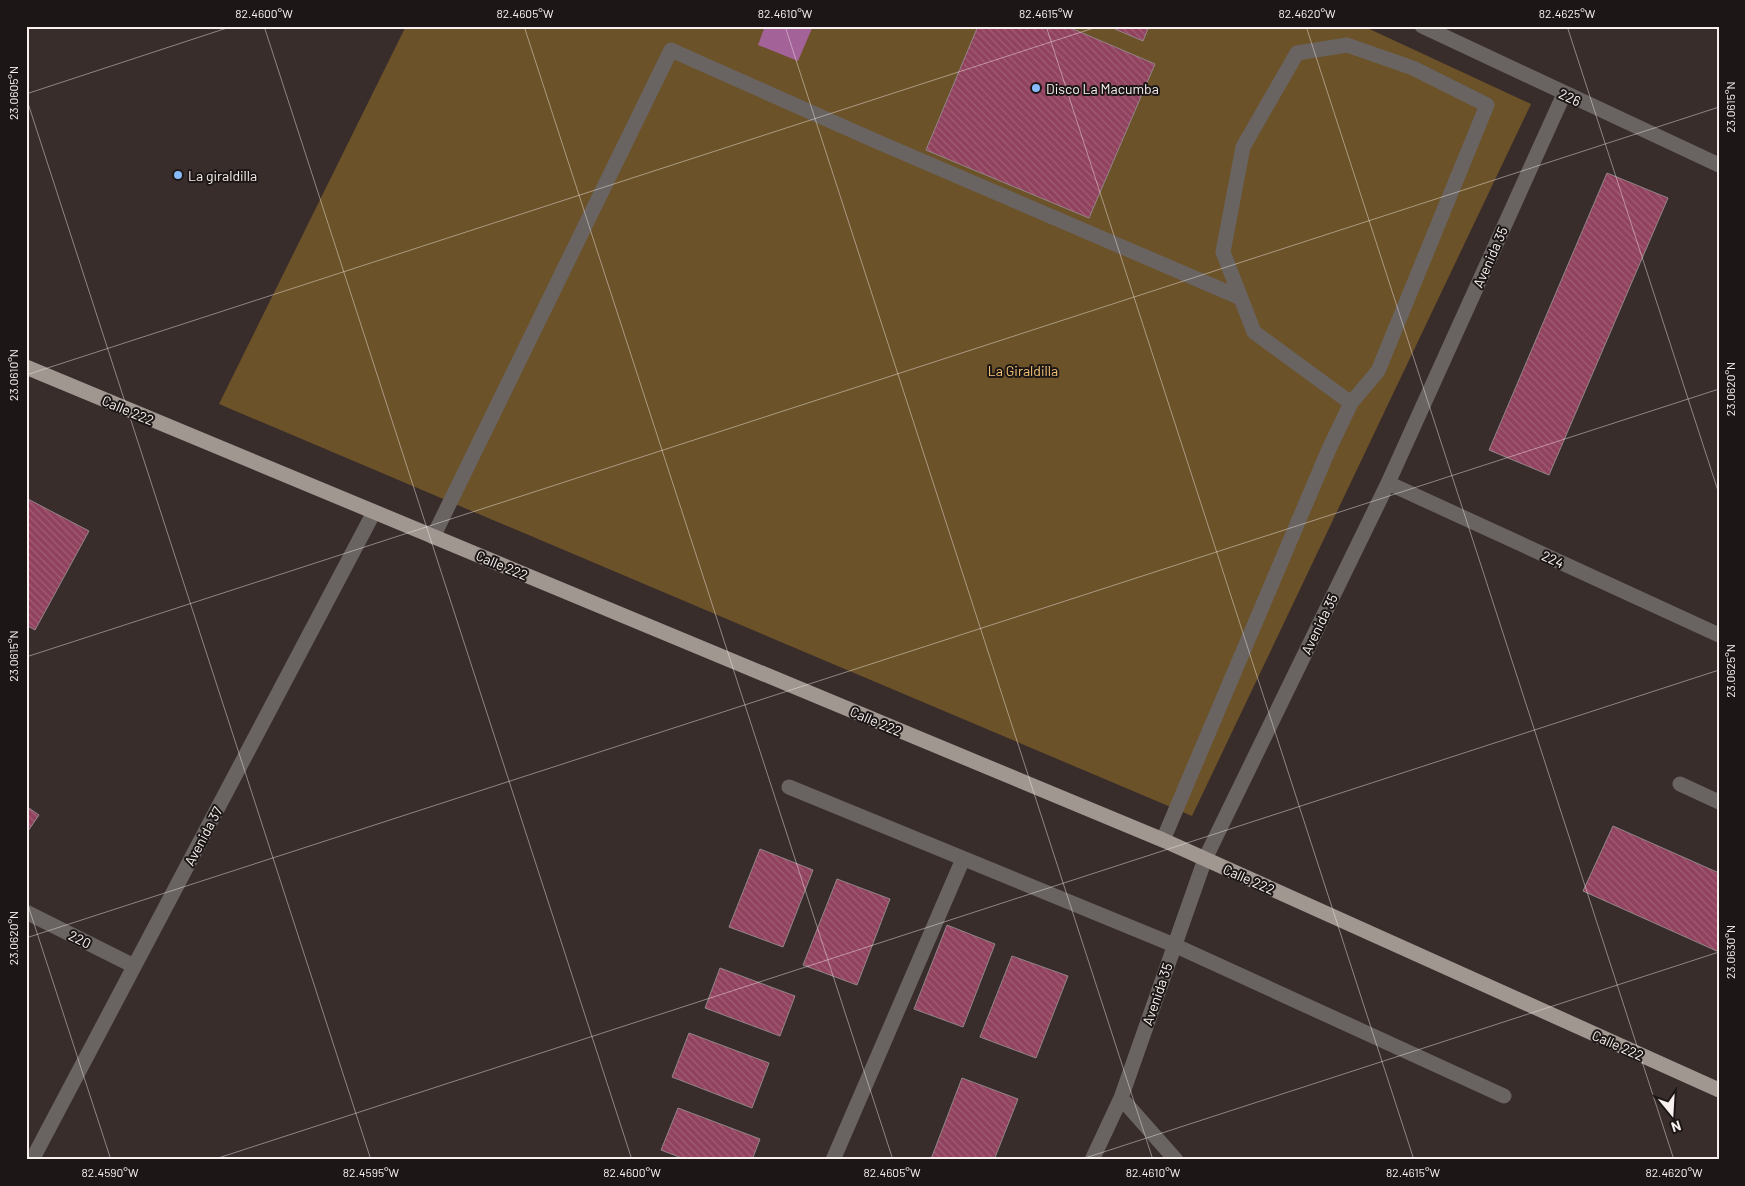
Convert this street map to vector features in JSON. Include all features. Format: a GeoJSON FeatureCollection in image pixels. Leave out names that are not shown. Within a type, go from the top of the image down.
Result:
{"type":"FeatureCollection","features":[{"type":"Feature","properties":{"kind":"main road","name":"Calle 222"},"geometry":{"type":"LineString","coordinates":[[26,368],[1162,840],[1719,1090]]}},
{"type":"Feature","properties":{"kind":"street","name":"226"},"geometry":{"type":"LineString","coordinates":[[1422,26],[1564,94],[1719,164]]}},
{"type":"Feature","properties":{"kind":"street"},"geometry":{"type":"LineString","coordinates":[[1162,840],[1329,449],[1351,403],[1378,371],[1487,104],[1413,68],[1347,45],[1296,53],[1243,146],[1223,252],[1254,332],[1351,403]]}},
{"type":"Feature","properties":{"kind":"street"},"geometry":{"type":"LineString","coordinates":[[433,537],[671,50],[878,142],[1241,298]]}},
{"type":"Feature","properties":{"kind":"street","name":"Avenida 35"},"geometry":{"type":"LineString","coordinates":[[1092,1160],[1121,1098],[1204,859],[1388,483],[1564,94]]}},
{"type":"Feature","properties":{"kind":"street","name":"224"},"geometry":{"type":"LineString","coordinates":[[1388,483],[1719,635]]}},
{"type":"Feature","properties":{"kind":"street","name":"Avenida 37"},"geometry":{"type":"LineString","coordinates":[[32,1160],[374,512]]}},
{"type":"Feature","properties":{"kind":"street"},"geometry":{"type":"LineString","coordinates":[[1680,784],[1719,802]]}},
{"type":"Feature","properties":{"kind":"street"},"geometry":{"type":"LineString","coordinates":[[789,787],[1174,945],[1504,1096]]}},
{"type":"Feature","properties":{"kind":"street"},"geometry":{"type":"LineString","coordinates":[[833,1160],[963,860]]}},
{"type":"Feature","properties":{"kind":"street","name":"220"},"geometry":{"type":"LineString","coordinates":[[26,912],[134,966]]}},
{"type":"Feature","properties":{"kind":"street"},"geometry":{"type":"LineString","coordinates":[[1121,1098],[1176,1160]]}},
{"type":"Feature","properties":{"kind":"green space","name":"La Giraldilla"},"geometry":{"type":"Polygon","coordinates":[[[406,26],[1363,26],[1531,104],[1192,816],[219,404],[406,26]]]}},
{"type":"Feature","properties":{"kind":"shaded area"},"geometry":{"type":"Polygon","coordinates":[[[765,26],[813,26],[798,61],[758,45],[765,26]]]}},
{"type":"Feature","properties":{"kind":"building"},"geometry":{"type":"Polygon","coordinates":[[[978,26],[1066,26],[1155,64],[1089,218],[926,150],[978,26]]]}},
{"type":"Feature","properties":{"kind":"building"},"geometry":{"type":"Polygon","coordinates":[[[1116,26],[1149,26],[1143,41],[1115,29],[1116,26]]]}},
{"type":"Feature","properties":{"kind":"building"},"geometry":{"type":"Polygon","coordinates":[[[1607,173],[1668,198],[1549,475],[1489,450],[1607,173]]]}},
{"type":"Feature","properties":{"kind":"building"},"geometry":{"type":"Polygon","coordinates":[[[26,498],[89,531],[35,630],[26,625],[26,498]]]}},
{"type":"Feature","properties":{"kind":"building"},"geometry":{"type":"Polygon","coordinates":[[[26,806],[39,815],[26,834],[26,806]]]}},
{"type":"Feature","properties":{"kind":"building"},"geometry":{"type":"Polygon","coordinates":[[[1613,826],[1719,873],[1719,952],[1583,891],[1613,826]]]}},
{"type":"Feature","properties":{"kind":"building"},"geometry":{"type":"Polygon","coordinates":[[[760,849],[813,870],[783,947],[729,927],[760,849]]]}},
{"type":"Feature","properties":{"kind":"building"},"geometry":{"type":"Polygon","coordinates":[[[837,879],[890,899],[857,985],[803,965],[837,879]]]}},
{"type":"Feature","properties":{"kind":"building"},"geometry":{"type":"Polygon","coordinates":[[[947,925],[995,944],[963,1027],[914,1009],[947,925]]]}},
{"type":"Feature","properties":{"kind":"building"},"geometry":{"type":"Polygon","coordinates":[[[1012,956],[1068,976],[1036,1058],[980,1037],[1012,956]]]}},
{"type":"Feature","properties":{"kind":"building"},"geometry":{"type":"Polygon","coordinates":[[[720,968],[795,996],[780,1036],[705,1008],[720,968]]]}},
{"type":"Feature","properties":{"kind":"building"},"geometry":{"type":"Polygon","coordinates":[[[689,1033],[769,1063],[752,1108],[672,1077],[689,1033]]]}},
{"type":"Feature","properties":{"kind":"building"},"geometry":{"type":"Polygon","coordinates":[[[962,1078],[1018,1099],[994,1160],[931,1159],[962,1078]]]}},
{"type":"Feature","properties":{"kind":"building"},"geometry":{"type":"Polygon","coordinates":[[[678,1108],[760,1139],[752,1160],[687,1160],[661,1150],[678,1108]]]}},
{"type":"Feature","properties":{"kind":"place","name":"Disco La Macumba"},"geometry":{"type":"Point","coordinates":[1036,88]}},
{"type":"Feature","properties":{"kind":"place","name":"La giraldilla"},"geometry":{"type":"Point","coordinates":[178,175]}}]}
